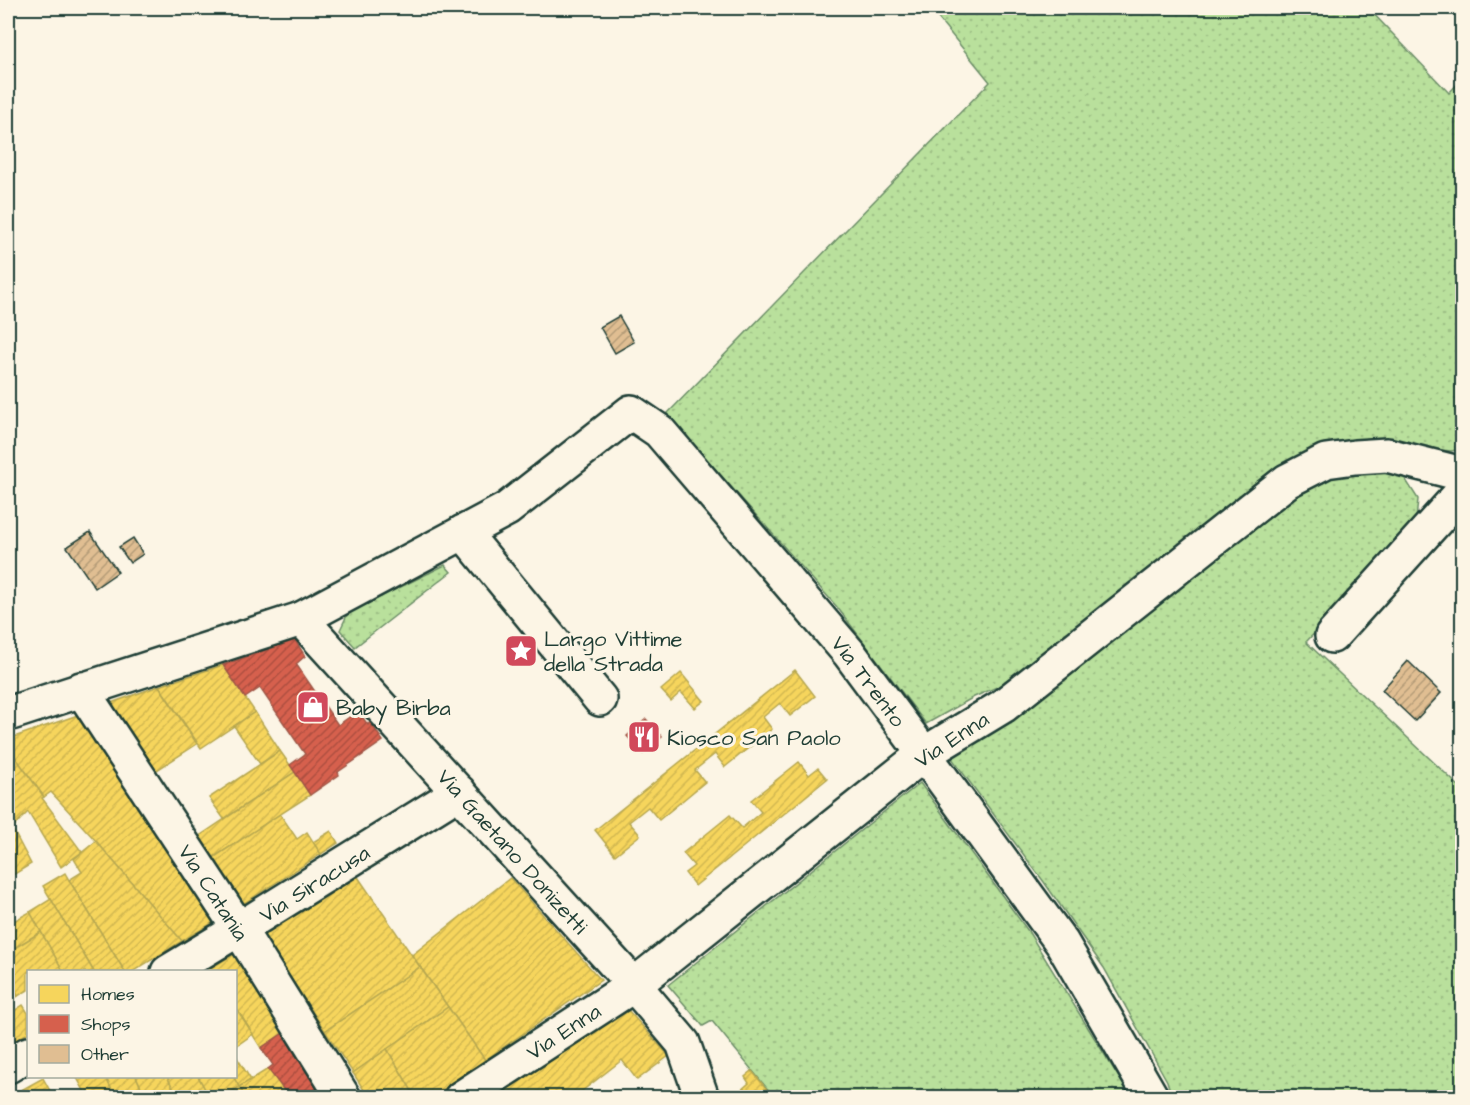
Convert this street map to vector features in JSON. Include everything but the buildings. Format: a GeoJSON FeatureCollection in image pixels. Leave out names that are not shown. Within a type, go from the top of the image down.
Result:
{"type":"FeatureCollection","features":[{"type":"Feature","properties":{"kind":"street","name":"Via Trento"},"geometry":{"type":"LineString","coordinates":[[463,532],[507,509],[631,412],[659,431],[849,653],[924,754],[1062,943],[1152,1098]]}},
{"type":"Feature","properties":{"kind":"street","name":"Via Enna"},"geometry":{"type":"LineString","coordinates":[[461,1098],[634,985],[924,754],[1003,705],[1287,481],[1326,461],[1387,455],[1462,474]]}},
{"type":"Feature","properties":{"kind":"street"},"geometry":{"type":"LineString","coordinates":[[1332,636],[1462,492]]}},
{"type":"Feature","properties":{"kind":"street"},"geometry":{"type":"LineString","coordinates":[[8,714],[301,619],[463,532],[600,699]]}},
{"type":"Feature","properties":{"kind":"street","name":"Via Gaetano Donizetti"},"geometry":{"type":"LineString","coordinates":[[301,619],[634,985],[683,1043],[702,1098]]}},
{"type":"Feature","properties":{"kind":"street","name":"Via Catania"},"geometry":{"type":"LineString","coordinates":[[81,689],[239,929],[344,1098]]}},
{"type":"Feature","properties":{"kind":"street","name":"Via Siracusa"},"geometry":{"type":"LineString","coordinates":[[171,970],[459,792]]}},
{"type":"Feature","properties":{"kind":"street"},"geometry":{"type":"LineString","coordinates":[[8,1066],[27,1055]]}},
{"type":"Feature","properties":{"kind":"green space"},"geometry":{"type":"Polygon","coordinates":[[[938,8],[1368,8],[1449,93],[1462,79],[1462,449],[1451,451],[1364,443],[1029,673],[974,697],[926,724],[837,607],[667,414],[990,82],[934,13],[938,8]]]}},
{"type":"Feature","properties":{"kind":"green space"},"geometry":{"type":"Polygon","coordinates":[[[1390,468],[1404,477],[1418,499],[1416,520],[1401,542],[1306,642],[1462,789],[1462,1097],[1172,1097],[1167,1081],[1104,968],[1044,882],[951,757],[1011,714],[1292,490],[1328,471],[1390,468]]]}},
{"type":"Feature","properties":{"kind":"green space"},"geometry":{"type":"Polygon","coordinates":[[[445,565],[451,572],[355,647],[340,630],[348,613],[445,565]]]}},
{"type":"Feature","properties":{"kind":"green space"},"geometry":{"type":"Polygon","coordinates":[[[920,783],[1028,931],[1131,1097],[774,1097],[712,1021],[703,1026],[668,985],[920,783]]]}},
{"type":"Feature","properties":{"kind":"place","name":"Largo Vittime della Strada"},"geometry":{"type":"Point","coordinates":[521,651]}},
{"type":"Feature","properties":{"kind":"place","name":"Baby Birba"},"geometry":{"type":"Point","coordinates":[313,707]}},
{"type":"Feature","properties":{"kind":"place","name":"Kiosco San Paolo"},"geometry":{"type":"Point","coordinates":[644,737]}}]}
